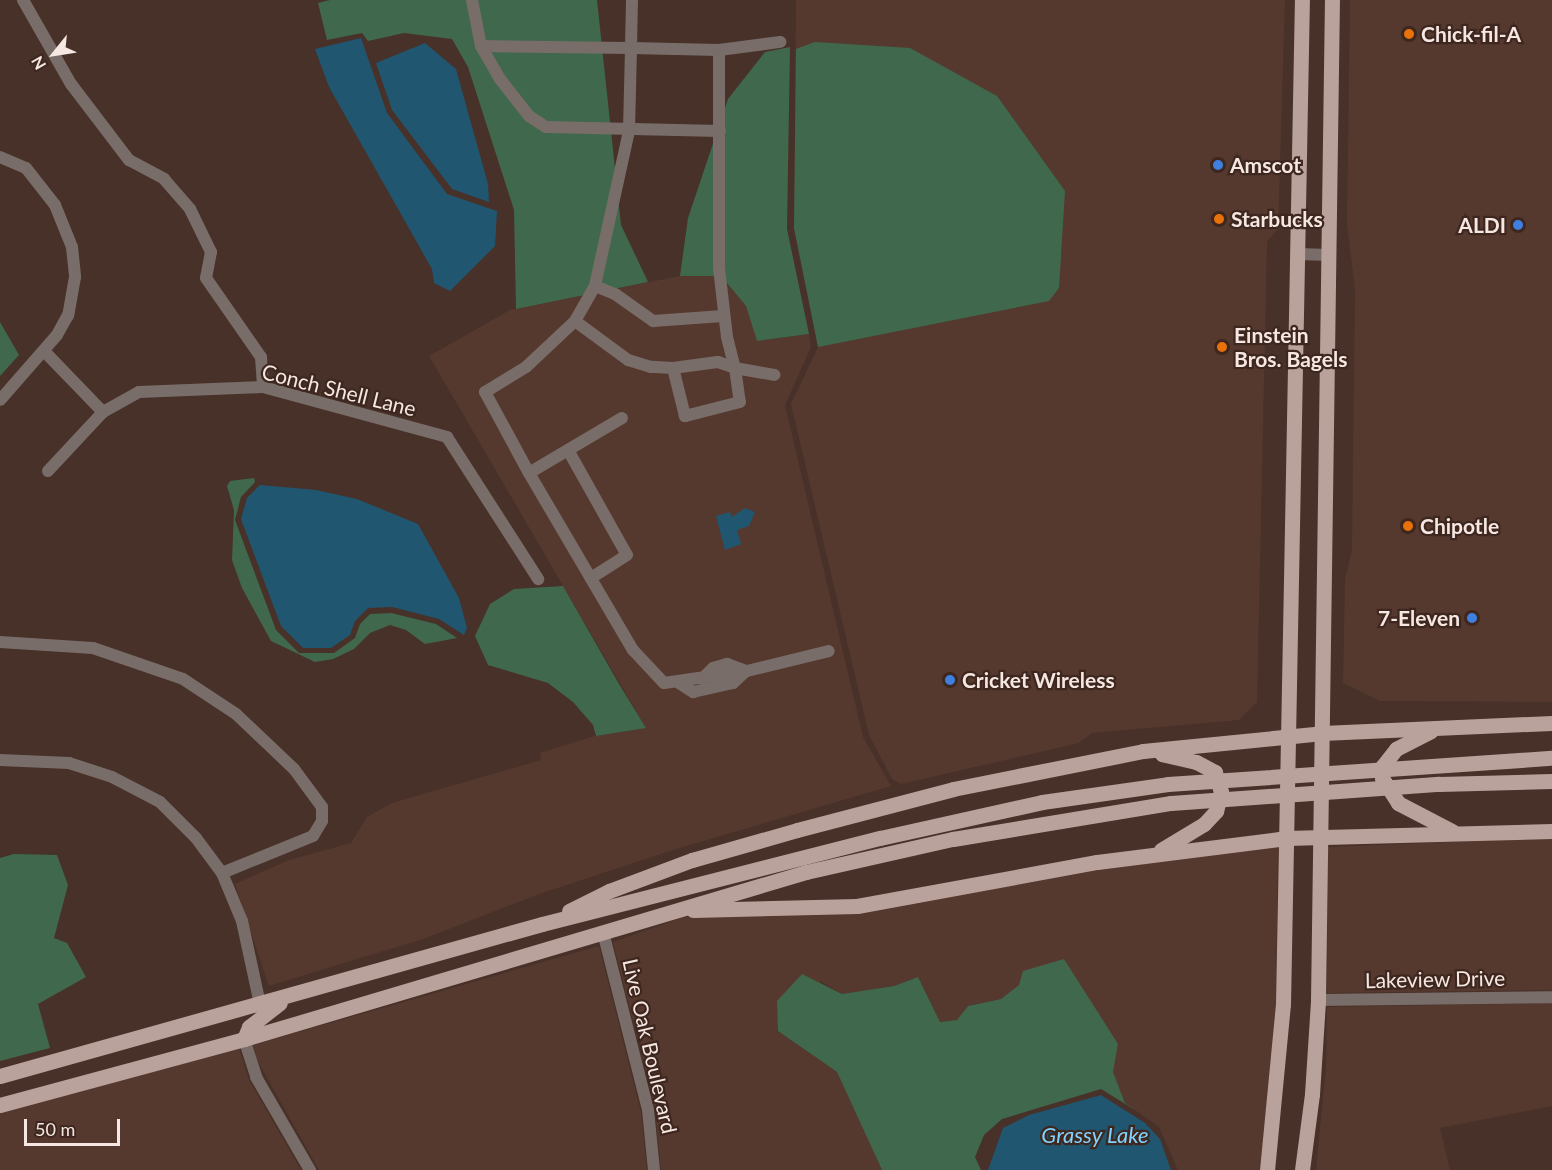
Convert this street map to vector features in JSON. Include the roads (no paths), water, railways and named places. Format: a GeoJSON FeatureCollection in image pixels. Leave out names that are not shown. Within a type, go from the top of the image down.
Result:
{"type":"FeatureCollection","features":[{"type":"Feature","properties":{"kind":"main road"},"geometry":{"type":"LineString","coordinates":[[1267,1170],[1280,1059],[1302,0]]}},
{"type":"Feature","properties":{"kind":"main road"},"geometry":{"type":"LineString","coordinates":[[1302,1170],[1312,1094],[1318,1000],[1332,0]]}},
{"type":"Feature","properties":{"kind":"main road"},"geometry":{"type":"LineString","coordinates":[[542,924],[609,891],[692,860],[953,789],[1145,750],[1322,733],[1552,723]]}},
{"type":"Feature","properties":{"kind":"main road"},"geometry":{"type":"LineString","coordinates":[[1442,726],[1396,749],[1382,767],[1382,778],[1398,804],[1458,833]]}},
{"type":"Feature","properties":{"kind":"main road"},"geometry":{"type":"LineString","coordinates":[[1145,750],[1196,762],[1215,772],[1221,792],[1216,811],[1204,824],[1150,855]]}},
{"type":"Feature","properties":{"kind":"main road"},"geometry":{"type":"LineString","coordinates":[[1,1076],[542,924],[880,838],[1042,802],[1168,784],[1437,763],[1552,758]]}},
{"type":"Feature","properties":{"kind":"main road"},"geometry":{"type":"LineString","coordinates":[[0,1105],[244,1039],[675,910],[877,855],[1039,822],[1171,803],[1439,784],[1552,781]]}},
{"type":"Feature","properties":{"kind":"main road"},"geometry":{"type":"LineString","coordinates":[[675,910],[857,906],[1150,855],[1286,838],[1319,840],[1552,831]]}},
{"type":"Feature","properties":{"kind":"main road"},"geometry":{"type":"LineString","coordinates":[[244,1039],[259,1018],[293,995]]}},
{"type":"Feature","properties":{"kind":"street"},"geometry":{"type":"LineString","coordinates":[[22,0],[71,84],[129,160],[164,179],[190,209],[211,252],[206,278],[261,357],[263,387]]}},
{"type":"Feature","properties":{"kind":"street"},"geometry":{"type":"LineString","coordinates":[[472,0],[481,46],[500,79],[529,116],[546,127],[629,131],[720,131]]}},
{"type":"Feature","properties":{"kind":"street"},"geometry":{"type":"LineString","coordinates":[[632,4],[629,131],[595,286],[575,321],[526,367],[485,392],[529,473],[650,672],[664,683],[679,683],[693,692],[709,681],[713,668],[727,664],[747,671]]}},
{"type":"Feature","properties":{"kind":"street"},"geometry":{"type":"LineString","coordinates":[[481,46],[719,50],[780,42]]}},
{"type":"Feature","properties":{"kind":"street"},"geometry":{"type":"LineString","coordinates":[[673,368],[685,416],[740,402],[723,316],[719,268],[719,50]]}},
{"type":"Feature","properties":{"kind":"street"},"geometry":{"type":"LineString","coordinates":[[0,157],[26,168],[39,180],[55,205],[72,247],[75,277],[68,315],[44,351],[0,400]]}},
{"type":"Feature","properties":{"kind":"street"},"geometry":{"type":"LineString","coordinates":[[1298,254],[1329,255]]}},
{"type":"Feature","properties":{"kind":"street"},"geometry":{"type":"LineString","coordinates":[[595,286],[615,294],[653,321],[723,316]]}},
{"type":"Feature","properties":{"kind":"street"},"geometry":{"type":"LineString","coordinates":[[575,321],[628,360],[673,368],[718,362],[735,368],[774,375]]}},
{"type":"Feature","properties":{"kind":"street"},"geometry":{"type":"LineString","coordinates":[[44,351],[103,412]]}},
{"type":"Feature","properties":{"kind":"street","name":"Conch Shell Lane"},"geometry":{"type":"LineString","coordinates":[[48,471],[103,412],[139,392],[263,387],[447,437],[538,579]]}},
{"type":"Feature","properties":{"kind":"street"},"geometry":{"type":"LineString","coordinates":[[529,473],[622,418]]}},
{"type":"Feature","properties":{"kind":"street"},"geometry":{"type":"LineString","coordinates":[[568,450],[627,555],[591,578]]}},
{"type":"Feature","properties":{"kind":"street"},"geometry":{"type":"LineString","coordinates":[[0,642],[93,648],[183,679],[236,714],[294,769],[322,807],[322,821],[313,836],[222,873]]}},
{"type":"Feature","properties":{"kind":"street"},"geometry":{"type":"LineString","coordinates":[[709,681],[733,683],[747,671],[829,651]]}},
{"type":"Feature","properties":{"kind":"street"},"geometry":{"type":"LineString","coordinates":[[0,760],[69,764],[112,777],[160,802],[196,838],[222,873],[242,921],[260,1004]]}},
{"type":"Feature","properties":{"kind":"street","name":"Live Oak Boulevard"},"geometry":{"type":"LineString","coordinates":[[603,932],[648,1110],[654,1170]]}},
{"type":"Feature","properties":{"kind":"street","name":"Lakeview Drive"},"geometry":{"type":"LineString","coordinates":[[1318,1000],[1552,997]]}},
{"type":"Feature","properties":{"kind":"street"},"geometry":{"type":"LineString","coordinates":[[244,1039],[256,1077],[310,1170]]}},
{"type":"Feature","properties":{"kind":"water"},"geometry":{"type":"Polygon","coordinates":[[[361,38],[387,113],[447,194],[497,211],[495,246],[450,291],[434,283],[432,269],[329,87],[315,49],[361,38]]]}},
{"type":"Feature","properties":{"kind":"water"},"geometry":{"type":"Polygon","coordinates":[[[425,43],[456,69],[488,184],[489,202],[452,189],[392,110],[376,63],[425,43]]]}},
{"type":"Feature","properties":{"kind":"water"},"geometry":{"type":"Polygon","coordinates":[[[260,485],[316,490],[357,499],[418,524],[459,598],[467,628],[464,635],[439,619],[392,607],[368,608],[355,621],[350,635],[331,648],[303,648],[281,626],[241,519],[247,498],[260,485]]]}},
{"type":"Feature","properties":{"kind":"water"},"geometry":{"type":"Polygon","coordinates":[[[745,508],[755,512],[749,526],[737,530],[741,544],[725,550],[716,516],[730,512],[732,517],[745,508]]]}},
{"type":"Feature","properties":{"kind":"water","name":"Grassy Lake"},"geometry":{"type":"Polygon","coordinates":[[[1101,1095],[1145,1123],[1160,1139],[1171,1170],[988,1170],[1003,1128],[1029,1115],[1101,1095]]]}},
{"type":"Feature","properties":{"kind":"place","name":"Chick-fil-A"},"geometry":{"type":"Point","coordinates":[1409,34]}},
{"type":"Feature","properties":{"kind":"place","name":"Amscot"},"geometry":{"type":"Point","coordinates":[1218,165]}},
{"type":"Feature","properties":{"kind":"place","name":"Starbucks"},"geometry":{"type":"Point","coordinates":[1219,219]}},
{"type":"Feature","properties":{"kind":"place","name":"ALDI"},"geometry":{"type":"Point","coordinates":[1518,225]}},
{"type":"Feature","properties":{"kind":"place","name":"Einstein Bros. Bagels"},"geometry":{"type":"Point","coordinates":[1222,347]}},
{"type":"Feature","properties":{"kind":"place","name":"Chipotle"},"geometry":{"type":"Point","coordinates":[1408,526]}},
{"type":"Feature","properties":{"kind":"place","name":"7-Eleven"},"geometry":{"type":"Point","coordinates":[1472,618]}},
{"type":"Feature","properties":{"kind":"place","name":"Cricket Wireless"},"geometry":{"type":"Point","coordinates":[950,680]}}]}
